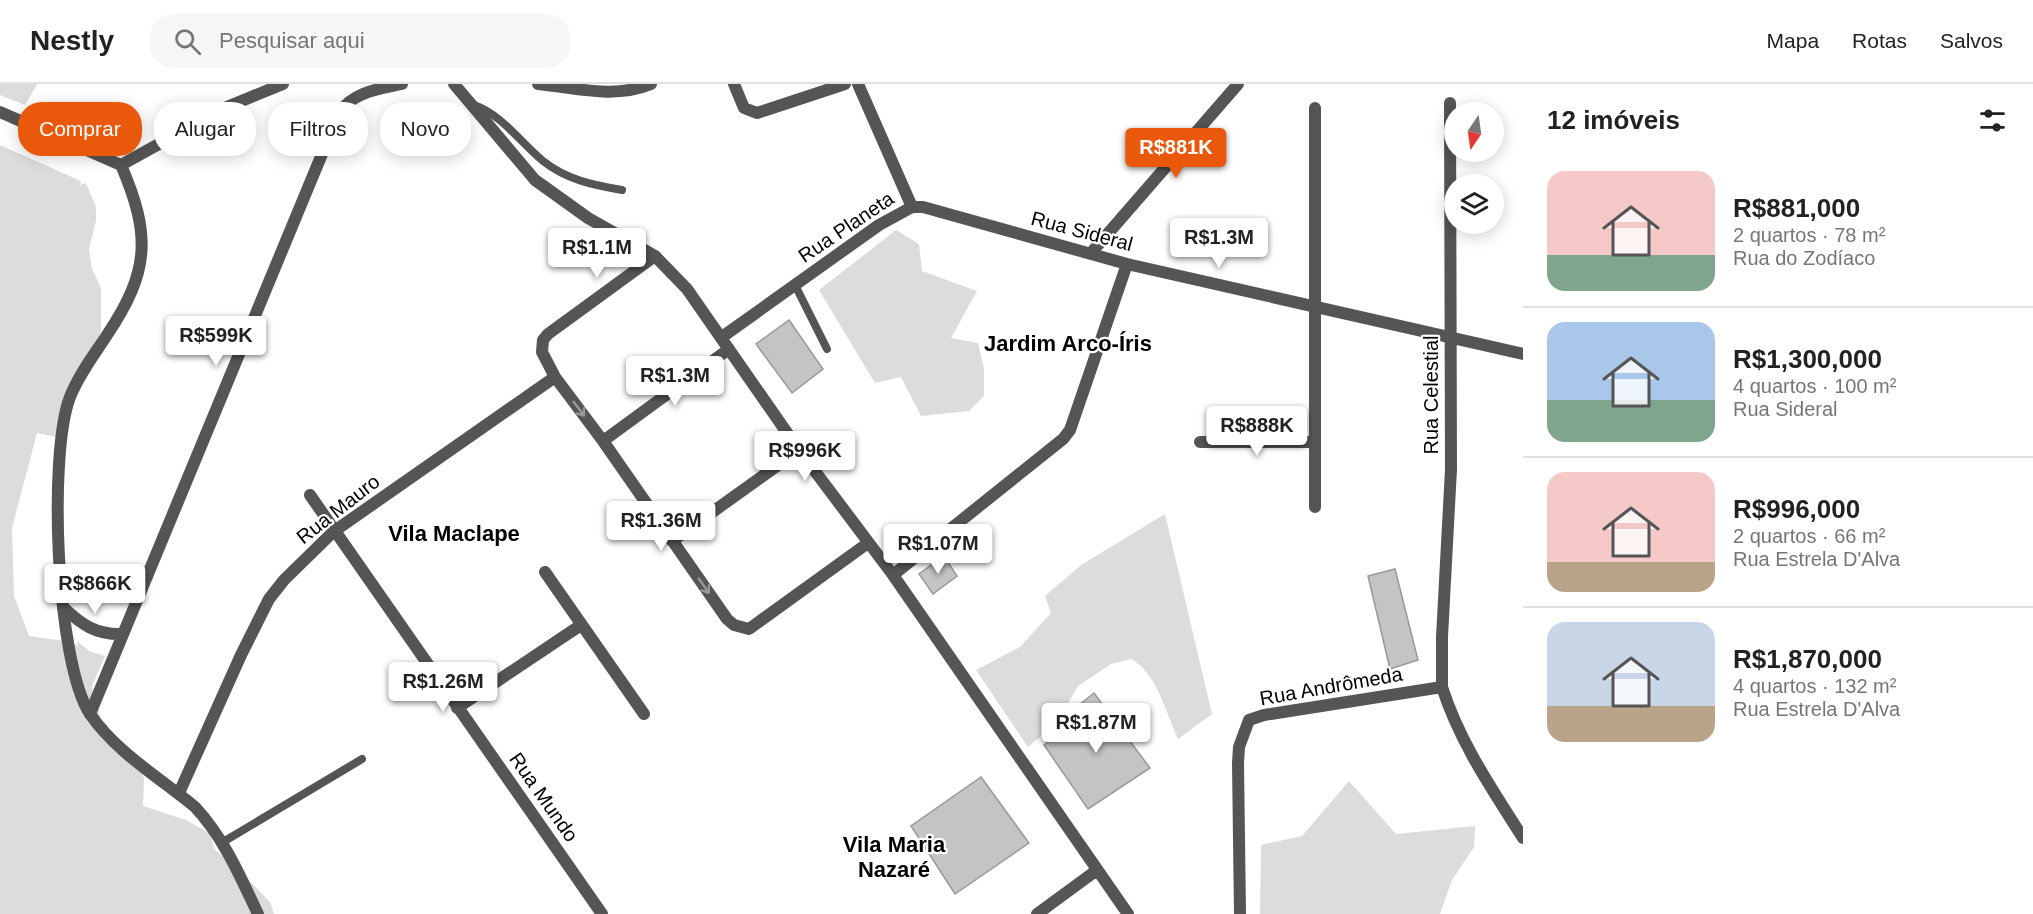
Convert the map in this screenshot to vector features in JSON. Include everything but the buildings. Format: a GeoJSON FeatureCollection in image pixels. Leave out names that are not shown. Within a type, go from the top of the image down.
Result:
{"type":"FeatureCollection","features":[{"type":"Feature","properties":{"kind":"street"},"geometry":{"type":"LineString","coordinates":[[121,165],[222,109],[283,84]]}},
{"type":"Feature","properties":{"kind":"street"},"geometry":{"type":"LineString","coordinates":[[90,714],[339,113],[345,103],[356,96],[402,84]]}},
{"type":"Feature","properties":{"kind":"street"},"geometry":{"type":"LineString","coordinates":[[454,84],[468,102]]}},
{"type":"Feature","properties":{"kind":"street"},"geometry":{"type":"LineString","coordinates":[[538,84],[618,93],[651,84]]}},
{"type":"Feature","properties":{"kind":"street"},"geometry":{"type":"LineString","coordinates":[[734,84],[744,108],[757,113],[845,84]]}},
{"type":"Feature","properties":{"kind":"street","name":"Rua Planeta"},"geometry":{"type":"LineString","coordinates":[[722,337],[879,225],[912,207],[858,84]]}},
{"type":"Feature","properties":{"kind":"street"},"geometry":{"type":"LineString","coordinates":[[1091,254],[1238,84]]}},
{"type":"Feature","properties":{"kind":"street"},"geometry":{"type":"LineString","coordinates":[[471,106],[535,180],[588,218],[655,256],[687,289],[799,450],[893,575],[1128,914]]}},
{"type":"Feature","properties":{"kind":"street"},"geometry":{"type":"LineString","coordinates":[[1314,507],[1315,108]]}},
{"type":"Feature","properties":{"kind":"street"},"geometry":{"type":"LineString","coordinates":[[0,112],[121,165],[141,221],[143,243],[140,267],[117,321],[76,381],[66,410],[60,451],[58,510],[63,607],[74,677],[90,714],[130,755],[179,793],[208,820],[224,842],[258,914]]}},
{"type":"Feature","properties":{"kind":"street","name":"Rua Celestial"},"geometry":{"type":"LineString","coordinates":[[1442,687],[1442,637],[1451,469],[1450,162]]}},
{"type":"Feature","properties":{"kind":"street","name":"Rua Sideral"},"geometry":{"type":"LineString","coordinates":[[912,207],[1127,264],[1523,354]]}},
{"type":"Feature","properties":{"kind":"street"},"geometry":{"type":"LineString","coordinates":[[655,256],[548,334],[542,346],[542,352],[555,377],[603,441],[727,619],[734,625],[749,629],[868,543]]}},
{"type":"Feature","properties":{"kind":"street"},"geometry":{"type":"LineString","coordinates":[[893,575],[1063,439],[1070,430],[1127,264]]}},
{"type":"Feature","properties":{"kind":"street"},"geometry":{"type":"LineString","coordinates":[[603,441],[729,349]]}},
{"type":"Feature","properties":{"kind":"street","name":"Rua Mauro"},"geometry":{"type":"LineString","coordinates":[[179,793],[241,655],[269,599],[284,580],[333,532],[555,377]]}},
{"type":"Feature","properties":{"kind":"street"},"geometry":{"type":"LineString","coordinates":[[1200,442],[1314,442]]}},
{"type":"Feature","properties":{"kind":"street"},"geometry":{"type":"LineString","coordinates":[[672,541],[799,450]]}},
{"type":"Feature","properties":{"kind":"street","name":"Rua Mundo"},"geometry":{"type":"LineString","coordinates":[[310,495],[333,532],[603,914]]}},
{"type":"Feature","properties":{"kind":"street"},"geometry":{"type":"LineString","coordinates":[[544,572],[644,714]]}},
{"type":"Feature","properties":{"kind":"street"},"geometry":{"type":"LineString","coordinates":[[63,607],[92,631],[108,635],[123,634]]}},
{"type":"Feature","properties":{"kind":"street"},"geometry":{"type":"LineString","coordinates":[[458,708],[581,625]]}},
{"type":"Feature","properties":{"kind":"street"},"geometry":{"type":"LineString","coordinates":[[1442,687],[1452,720],[1468,751],[1523,838]]}},
{"type":"Feature","properties":{"kind":"street","name":"Rua Andrômeda"},"geometry":{"type":"LineString","coordinates":[[1240,914],[1238,763],[1239,747],[1249,720],[1264,714],[1442,687]]}},
{"type":"Feature","properties":{"kind":"street"},"geometry":{"type":"LineString","coordinates":[[1037,914],[1097,870]]}},
{"type":"Feature","properties":{"kind":"lane"},"geometry":{"type":"LineString","coordinates":[[471,105],[488,112],[542,160],[565,175],[580,181],[622,190]]}},
{"type":"Feature","properties":{"kind":"lane"},"geometry":{"type":"LineString","coordinates":[[795,285],[827,349]]}},
{"type":"Feature","properties":{"kind":"lane"},"geometry":{"type":"LineString","coordinates":[[224,842],[362,759]]}},
{"type":"Feature","properties":{"kind":"shaded area"},"geometry":{"type":"Polygon","coordinates":[[[0,84],[37,84],[27,102],[18,102],[0,95],[0,84]]]}},
{"type":"Feature","properties":{"kind":"shaded area"},"geometry":{"type":"Polygon","coordinates":[[[0,145],[18,153],[18,156],[25,156],[81,181],[80,185],[86,183],[96,207],[96,221],[89,249],[92,269],[101,288],[101,331],[57,437],[37,433],[12,528],[14,596],[29,636],[71,642],[78,646],[77,641],[89,651],[105,656],[92,686],[102,723],[141,768],[144,779],[143,806],[186,820],[209,833],[215,850],[233,864],[270,902],[274,914],[0,914],[0,145]]]}},
{"type":"Feature","properties":{"kind":"shaded area"},"geometry":{"type":"Polygon","coordinates":[[[896,230],[919,244],[922,271],[977,291],[951,338],[978,343],[984,369],[984,396],[969,411],[921,416],[901,377],[875,383],[819,290],[896,230]]]}},
{"type":"Feature","properties":{"kind":"shaded area"},"geometry":{"type":"Polygon","coordinates":[[[1165,514],[1212,714],[1178,739],[1154,684],[1140,665],[1131,659],[1111,664],[1078,686],[1056,724],[1028,747],[976,670],[1020,647],[1051,613],[1045,596],[1081,565],[1165,514]]]}},
{"type":"Feature","properties":{"kind":"shaded area"},"geometry":{"type":"Polygon","coordinates":[[[1349,781],[1396,834],[1475,826],[1474,847],[1452,880],[1440,914],[1260,914],[1261,845],[1302,836],[1349,781]]]}},
{"type":"Feature","properties":{"kind":"district","name":"Jardim Arco-Íris"},"geometry":{"type":"Point","coordinates":[1068,343]}},
{"type":"Feature","properties":{"kind":"district","name":"Vila Maclape"},"geometry":{"type":"Point","coordinates":[454,533]}},
{"type":"Feature","properties":{"kind":"district","name":"Vila Maria Nazaré"},"geometry":{"type":"Point","coordinates":[894,856]}}]}
